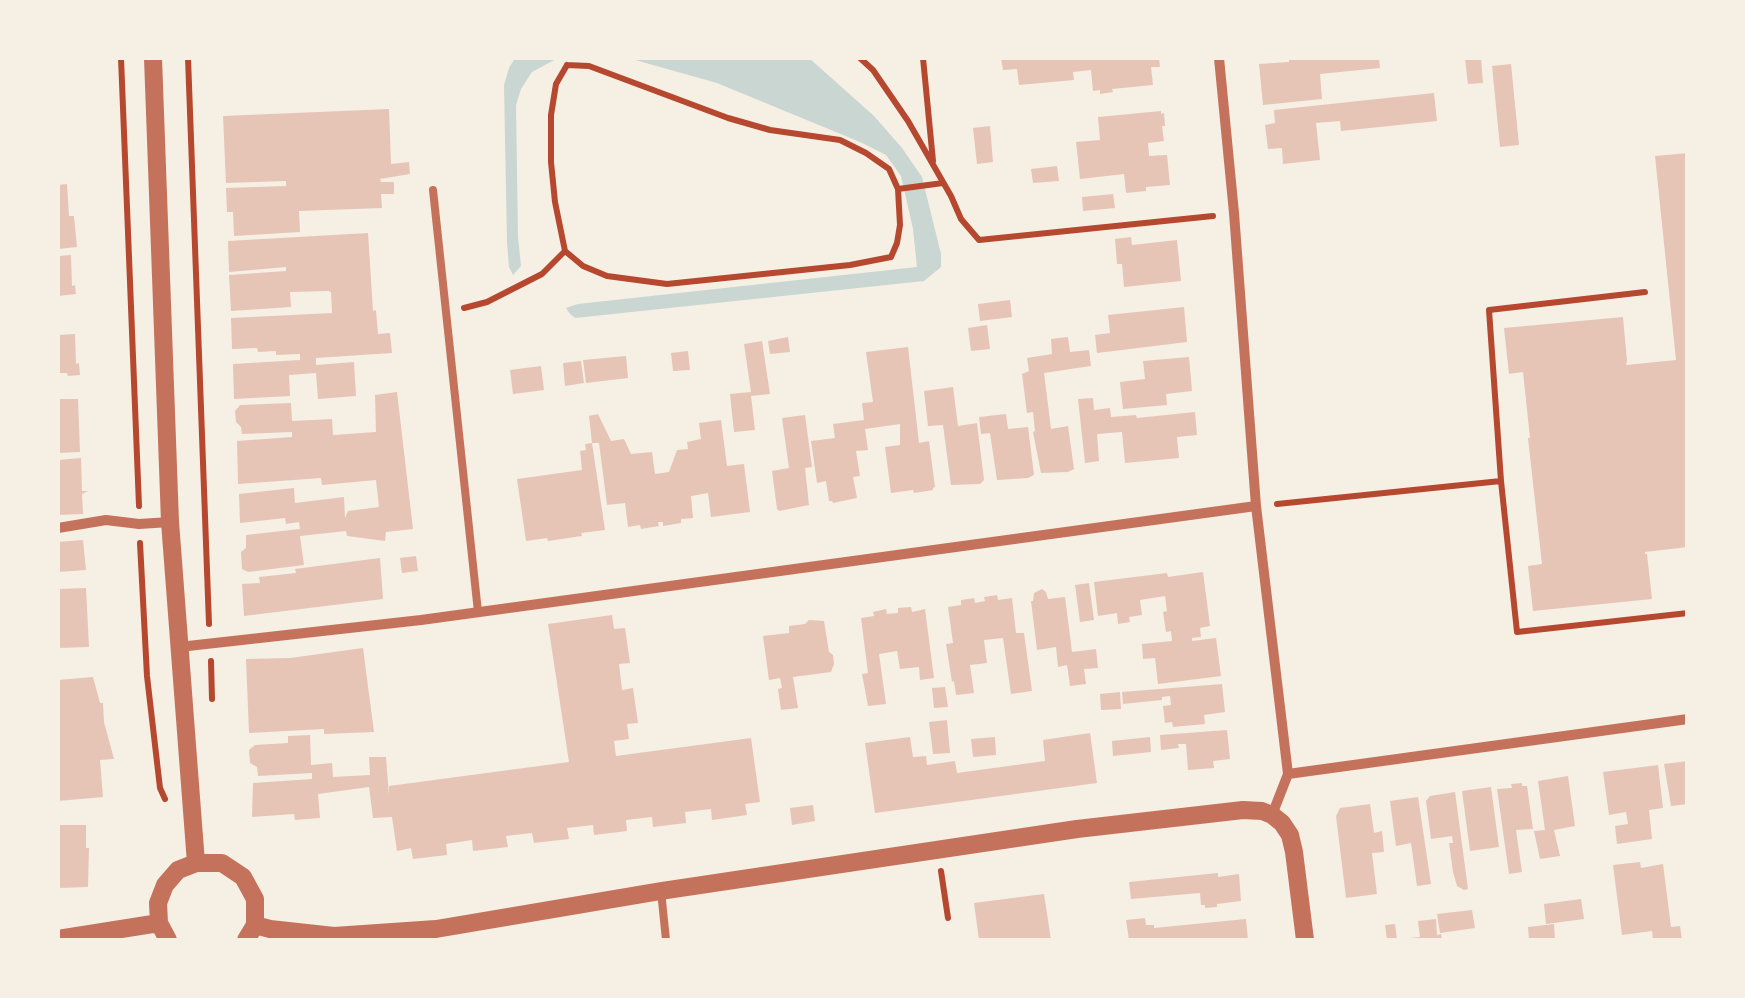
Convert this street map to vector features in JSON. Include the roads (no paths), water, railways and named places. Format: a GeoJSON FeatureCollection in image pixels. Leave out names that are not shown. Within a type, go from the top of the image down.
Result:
{"type":"FeatureCollection","features":[{"type":"Feature","properties":{"kind":"street"},"geometry":{"type":"LineString","coordinates":[[154,58],[170,522],[196,862]]}},
{"type":"Feature","properties":{"kind":"street"},"geometry":{"type":"LineString","coordinates":[[1219,58],[1256,506],[1288,774],[1272,815]]}},
{"type":"Feature","properties":{"kind":"street"},"geometry":{"type":"LineString","coordinates":[[179,647],[478,612],[1256,506]]}},
{"type":"Feature","properties":{"kind":"street"},"geometry":{"type":"LineString","coordinates":[[58,528],[106,520],[170,522]]}},
{"type":"Feature","properties":{"kind":"street"},"geometry":{"type":"LineString","coordinates":[[1288,774],[1688,720]]}},
{"type":"Feature","properties":{"kind":"street"},"geometry":{"type":"LineString","coordinates":[[58,939],[163,932],[158,903],[164,885],[178,870],[196,862],[222,863],[243,877],[255,900],[250,933],[270,929],[334,936],[436,929],[1077,829],[1262,811],[1282,823],[1290,836],[1304,940]]}},
{"type":"Feature","properties":{"kind":"lane"},"geometry":{"type":"LineString","coordinates":[[433,190],[478,612]]}},
{"type":"Feature","properties":{"kind":"lane"},"geometry":{"type":"LineString","coordinates":[[661,891],[666,940]]}}]}
